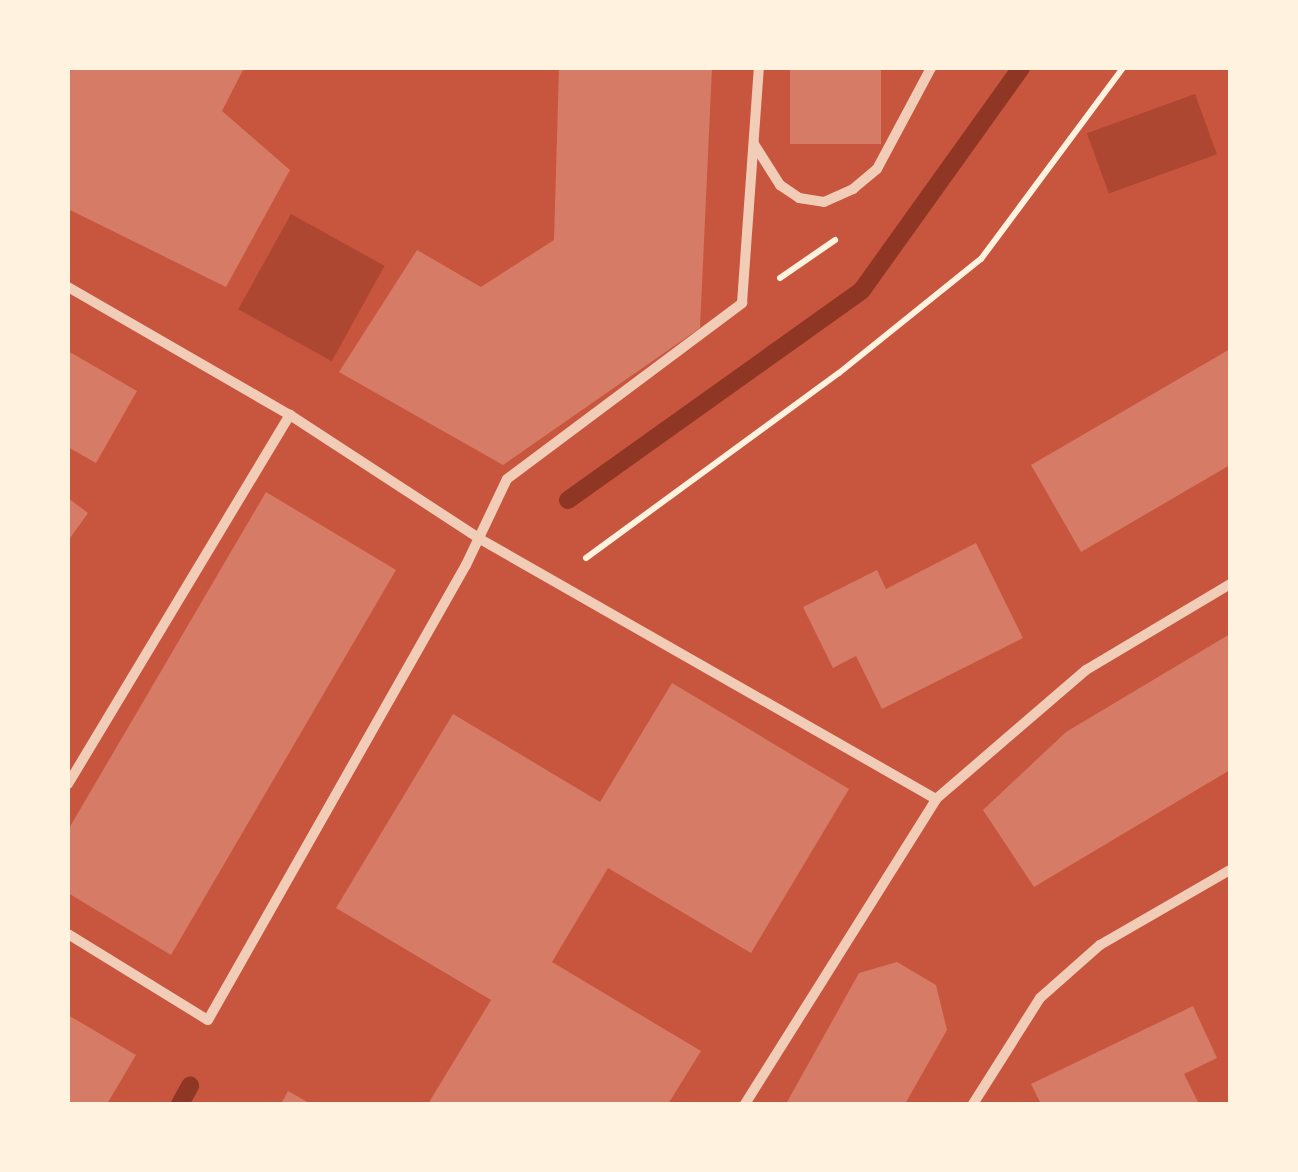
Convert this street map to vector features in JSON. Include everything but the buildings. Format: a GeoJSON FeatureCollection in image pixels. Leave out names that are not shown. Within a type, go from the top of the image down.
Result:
{"type":"FeatureCollection","features":[{"type":"Feature","properties":{"kind":"street"},"geometry":{"type":"LineString","coordinates":[[68,934],[208,1020],[480,539],[508,479],[742,303],[759,68]]}},
{"type":"Feature","properties":{"kind":"street"},"geometry":{"type":"LineString","coordinates":[[754,144],[780,185],[799,198],[824,202],[853,190],[877,168],[931,68]]}},
{"type":"Feature","properties":{"kind":"street"},"geometry":{"type":"LineString","coordinates":[[68,287],[290,414],[480,539],[936,799]]}},
{"type":"Feature","properties":{"kind":"street"},"geometry":{"type":"LineString","coordinates":[[68,784],[290,414]]}},
{"type":"Feature","properties":{"kind":"street"},"geometry":{"type":"LineString","coordinates":[[745,1104],[936,799],[1086,670],[1230,584]]}},
{"type":"Feature","properties":{"kind":"street"},"geometry":{"type":"LineString","coordinates":[[972,1104],[1040,998],[1100,944],[1230,870]]}},
{"type":"Feature","properties":{"kind":"path"},"geometry":{"type":"LineString","coordinates":[[553,581],[839,372],[981,259],[1123,68]]}},
{"type":"Feature","properties":{"kind":"shaded area"},"geometry":{"type":"Polygon","coordinates":[[[1195,94],[1217,154],[1109,193],[1087,133],[1195,94]]]}},
{"type":"Feature","properties":{"kind":"shaded area"},"geometry":{"type":"Polygon","coordinates":[[[291,214],[385,266],[332,361],[238,309],[291,214]]]}},
{"type":"Feature","properties":{"kind":"waterway"},"geometry":{"type":"LineString","coordinates":[[568,500],[862,290],[1021,68]]}},
{"type":"Feature","properties":{"kind":"waterway"},"geometry":{"type":"LineString","coordinates":[[180,1104],[190,1086]]}}]}
